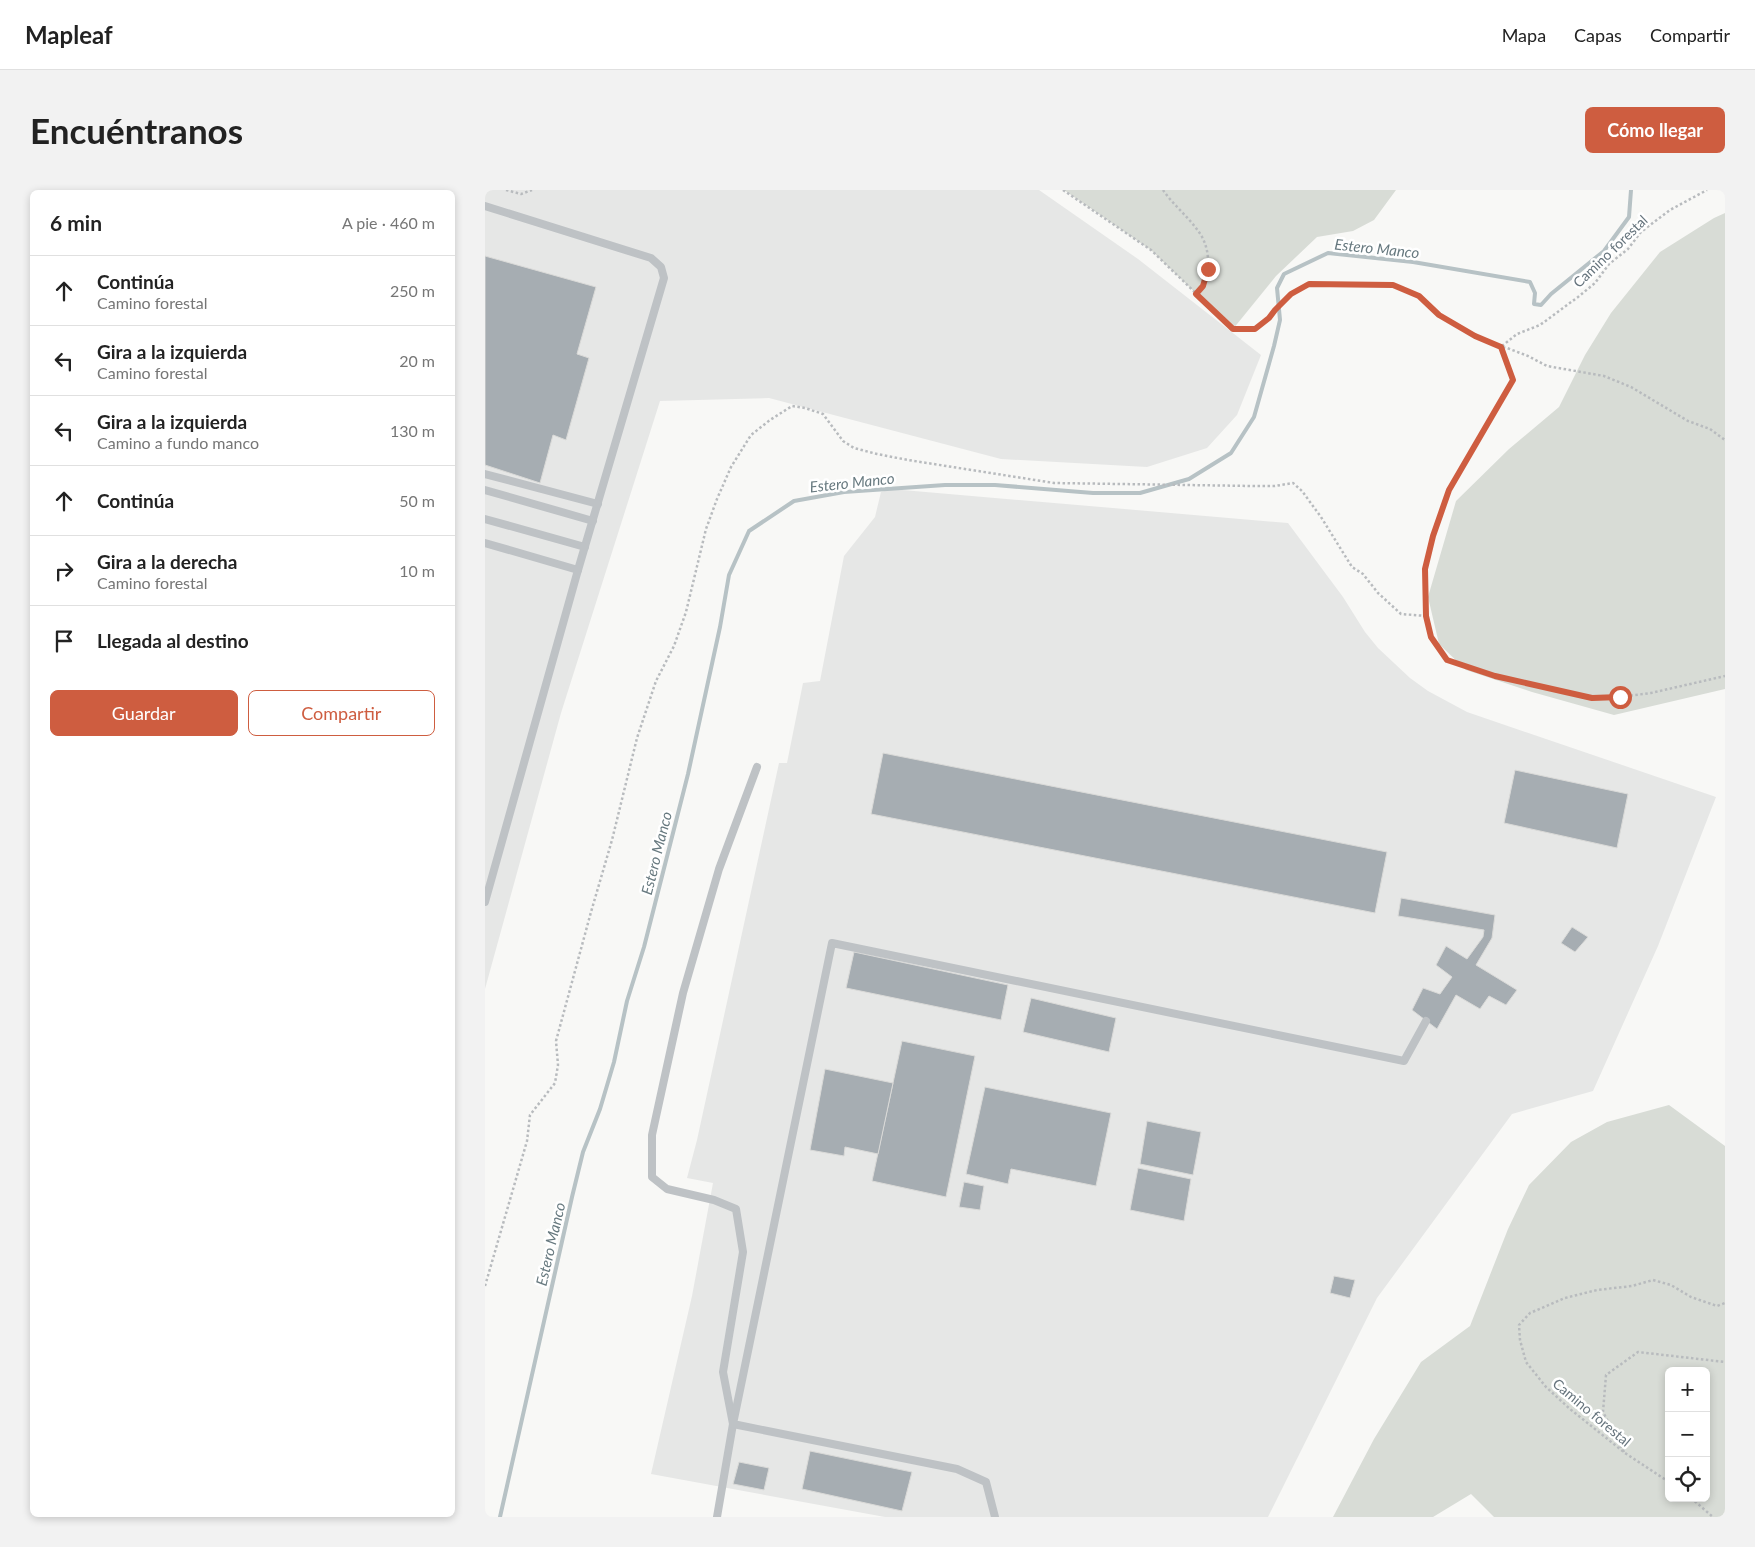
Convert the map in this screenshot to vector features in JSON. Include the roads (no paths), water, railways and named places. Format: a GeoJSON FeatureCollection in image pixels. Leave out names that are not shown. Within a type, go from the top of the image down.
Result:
{"type":"FeatureCollection","features":[{"type":"Feature","properties":{"kind":"lane"},"geometry":{"type":"LineString","coordinates":[[485,206],[651,258],[664,272],[663,285],[578,570],[485,902]]}},
{"type":"Feature","properties":{"kind":"lane"},"geometry":{"type":"LineString","coordinates":[[485,474],[598,504]]}},
{"type":"Feature","properties":{"kind":"lane"},"geometry":{"type":"LineString","coordinates":[[485,490],[593,521]]}},
{"type":"Feature","properties":{"kind":"lane"},"geometry":{"type":"LineString","coordinates":[[485,519],[585,547]]}},
{"type":"Feature","properties":{"kind":"lane"},"geometry":{"type":"LineString","coordinates":[[485,543],[578,570]]}},
{"type":"Feature","properties":{"kind":"lane"},"geometry":{"type":"LineString","coordinates":[[733,1424],[723,1372],[743,1252],[736,1209],[714,1200],[667,1188],[651,1177],[652,1135],[683,993],[719,869],[757,767]]}},
{"type":"Feature","properties":{"kind":"lane"},"geometry":{"type":"LineString","coordinates":[[717,1517],[733,1424],[832,943],[1404,1061],[1426,1021]]}},
{"type":"Feature","properties":{"kind":"lane"},"geometry":{"type":"LineString","coordinates":[[733,1424],[957,1469],[986,1482],[995,1517]]}},
{"type":"Feature","properties":{"kind":"waterway","name":"Estero Manco"},"geometry":{"type":"LineString","coordinates":[[500,1517],[583,1152],[600,1109],[614,1062],[627,1001],[644,947],[688,774],[720,627],[729,575],[749,531],[794,501],[844,492],[945,485],[995,485],[1093,493],[1140,493],[1189,479],[1231,453],[1254,417],[1280,320],[1277,288],[1284,274],[1328,253],[1413,262],[1530,282],[1535,293],[1534,304],[1541,305],[1551,294],[1604,251],[1629,217],[1631,190]]}}]}
